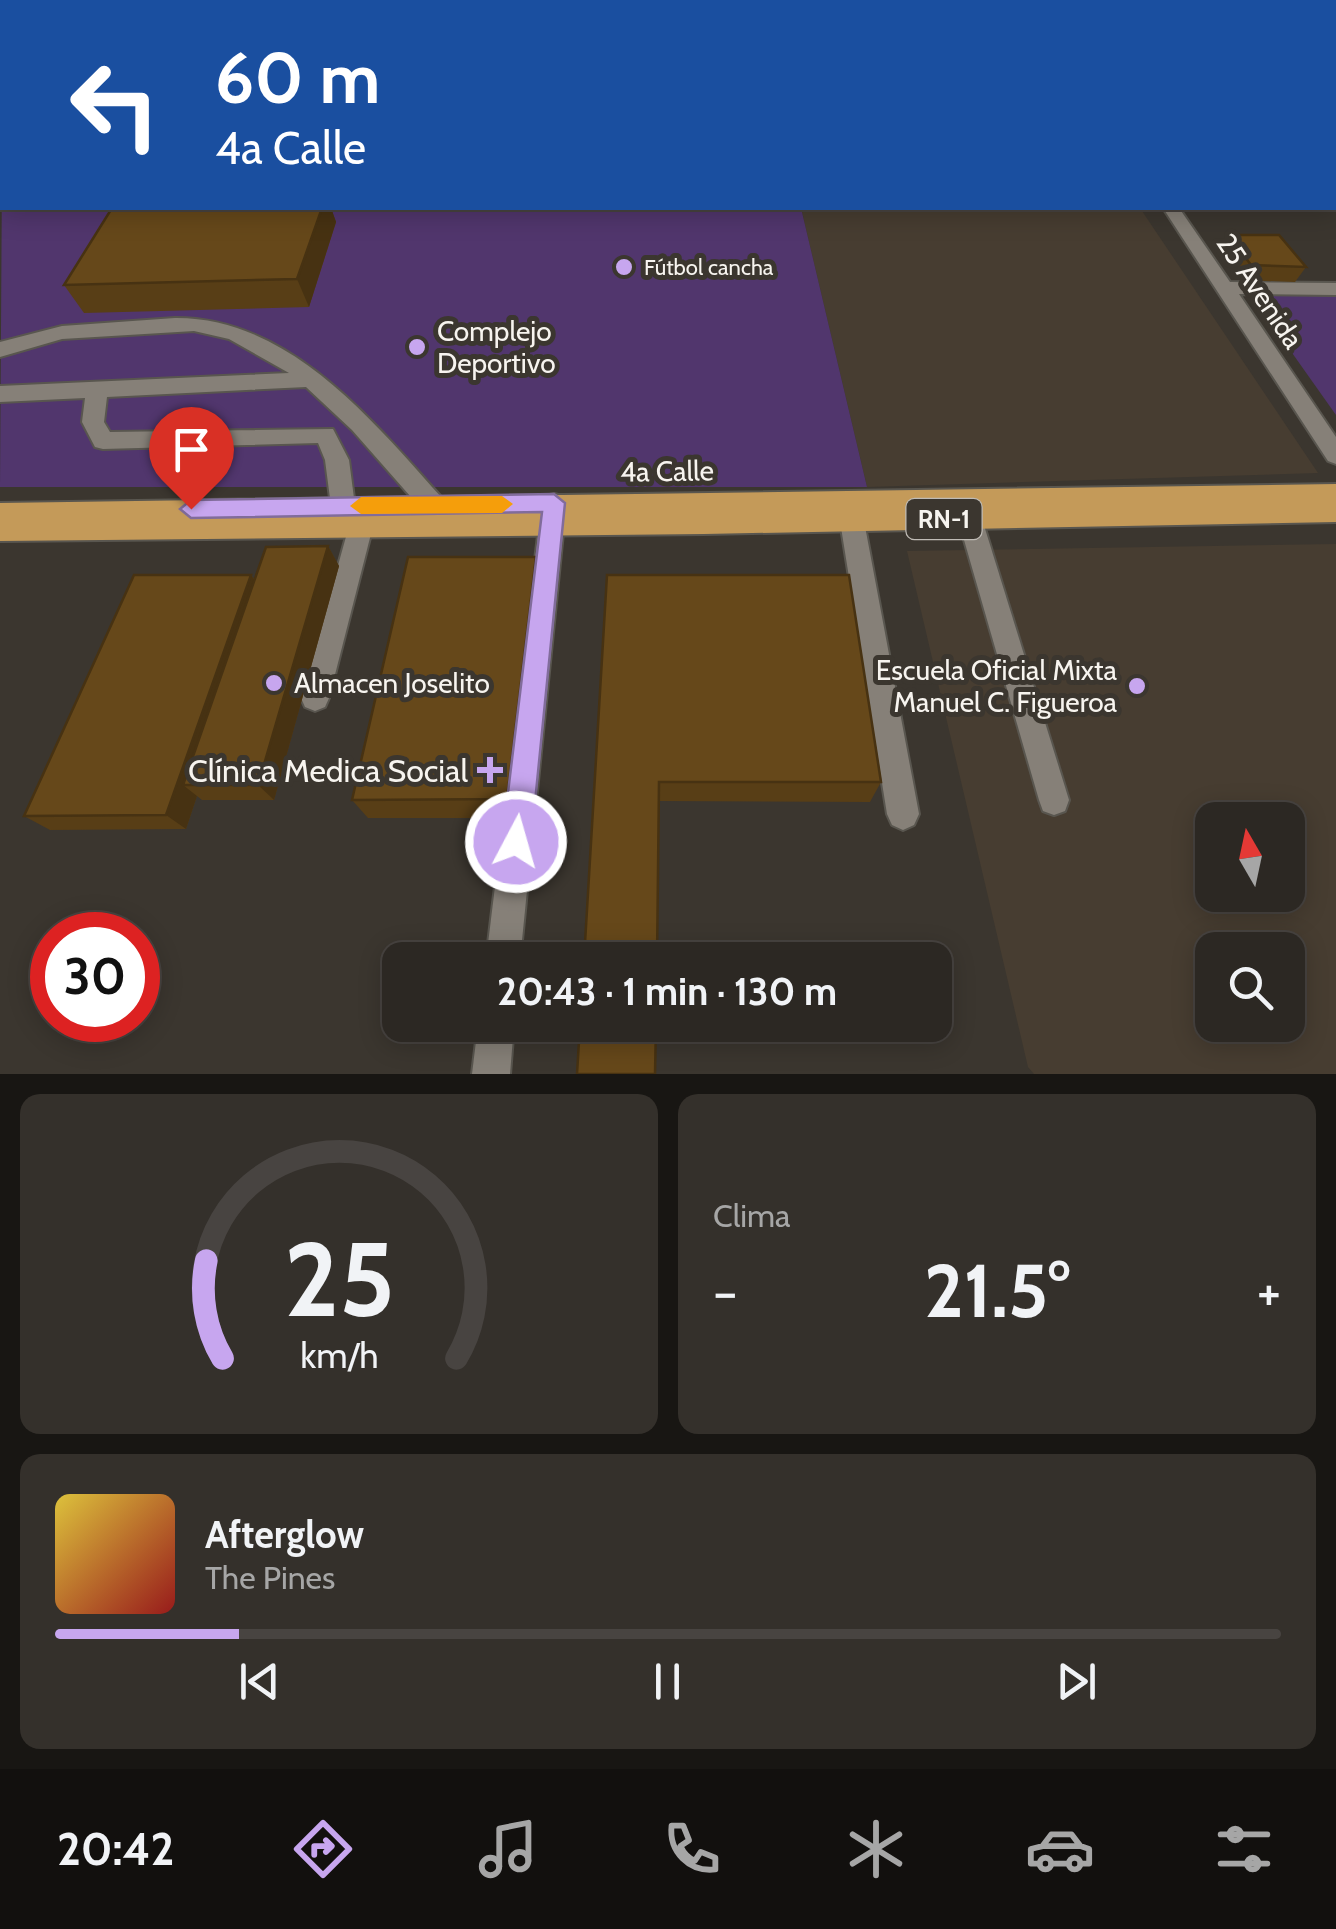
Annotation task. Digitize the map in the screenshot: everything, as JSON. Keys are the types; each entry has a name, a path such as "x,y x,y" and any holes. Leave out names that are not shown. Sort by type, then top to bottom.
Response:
{"main road":[{"name":"4a Calle","path":"0,513 553,514 1336,493"},
{"name":"4a Calle","path":"0,531 352,516 434,506 553,514 852,521 1336,512"}],"street":[{"name":"25 Avenida","path":"1172,210 1336,455"},
{"path":"1225,288 1336,288"},
{"path":"0,350 26,338 72,330 202,326 259,343 358,424 434,506"},
{"path":"0,394 308,380"},
{"path":"97,392 93,422 103,441 324,435 358,424"},
{"path":"315,698 352,516 338,460 324,435"},
{"path":"505,942 553,514"},
{"path":"970,519 1054,800"},
{"path":"852,521 903,814"},
{"path":"490,1074 494,1042"}],"shaded area":[{"name":"Complejo Deportivo","path":"2,210 801,210 867,487 0,487"},
{"path":"801,210 1141,210 1318,473 867,487"},
{"path":"1336,294 1336,415 1251,295"},
{"name":"Escuela Oficial Mixta Manuel C. Figueroa","path":"1336,544 1336,1074 1034,1074 1028,1067 907,551"}],"building":[{"path":"111,210 321,210 297,279 64,285"},
{"path":"1229,235 1279,235 1306,267 1251,265"},
{"name":"Almacen Joselito","path":"328,546 258,785 183,785 266,547"},
{"path":"408,557 536,557 507,799 352,800"},
{"path":"134,575 251,575 166,815 24,816"},
{"path":"607,575 849,575 881,782 659,782 657,942 585,942"},
{"path":"579,1042 656,1042 655,1074 577,1074"}],"slow traffic":[{"path":"361,506 502,504"}],"place":[{"name":"Fútbol cancha","path":"624,267"},
{"name":"Complejo Deportivo","path":"417,347"},
{"name":"Almacen Joselito","path":"274,683"},
{"name":"Escuela Oficial Mixta Manuel C. Figueroa","path":"1137,686"},
{"name":"Clínica Medica Social","path":"490,770"}],"route":[{"path":"191,509 554,503 516,842"}]}
